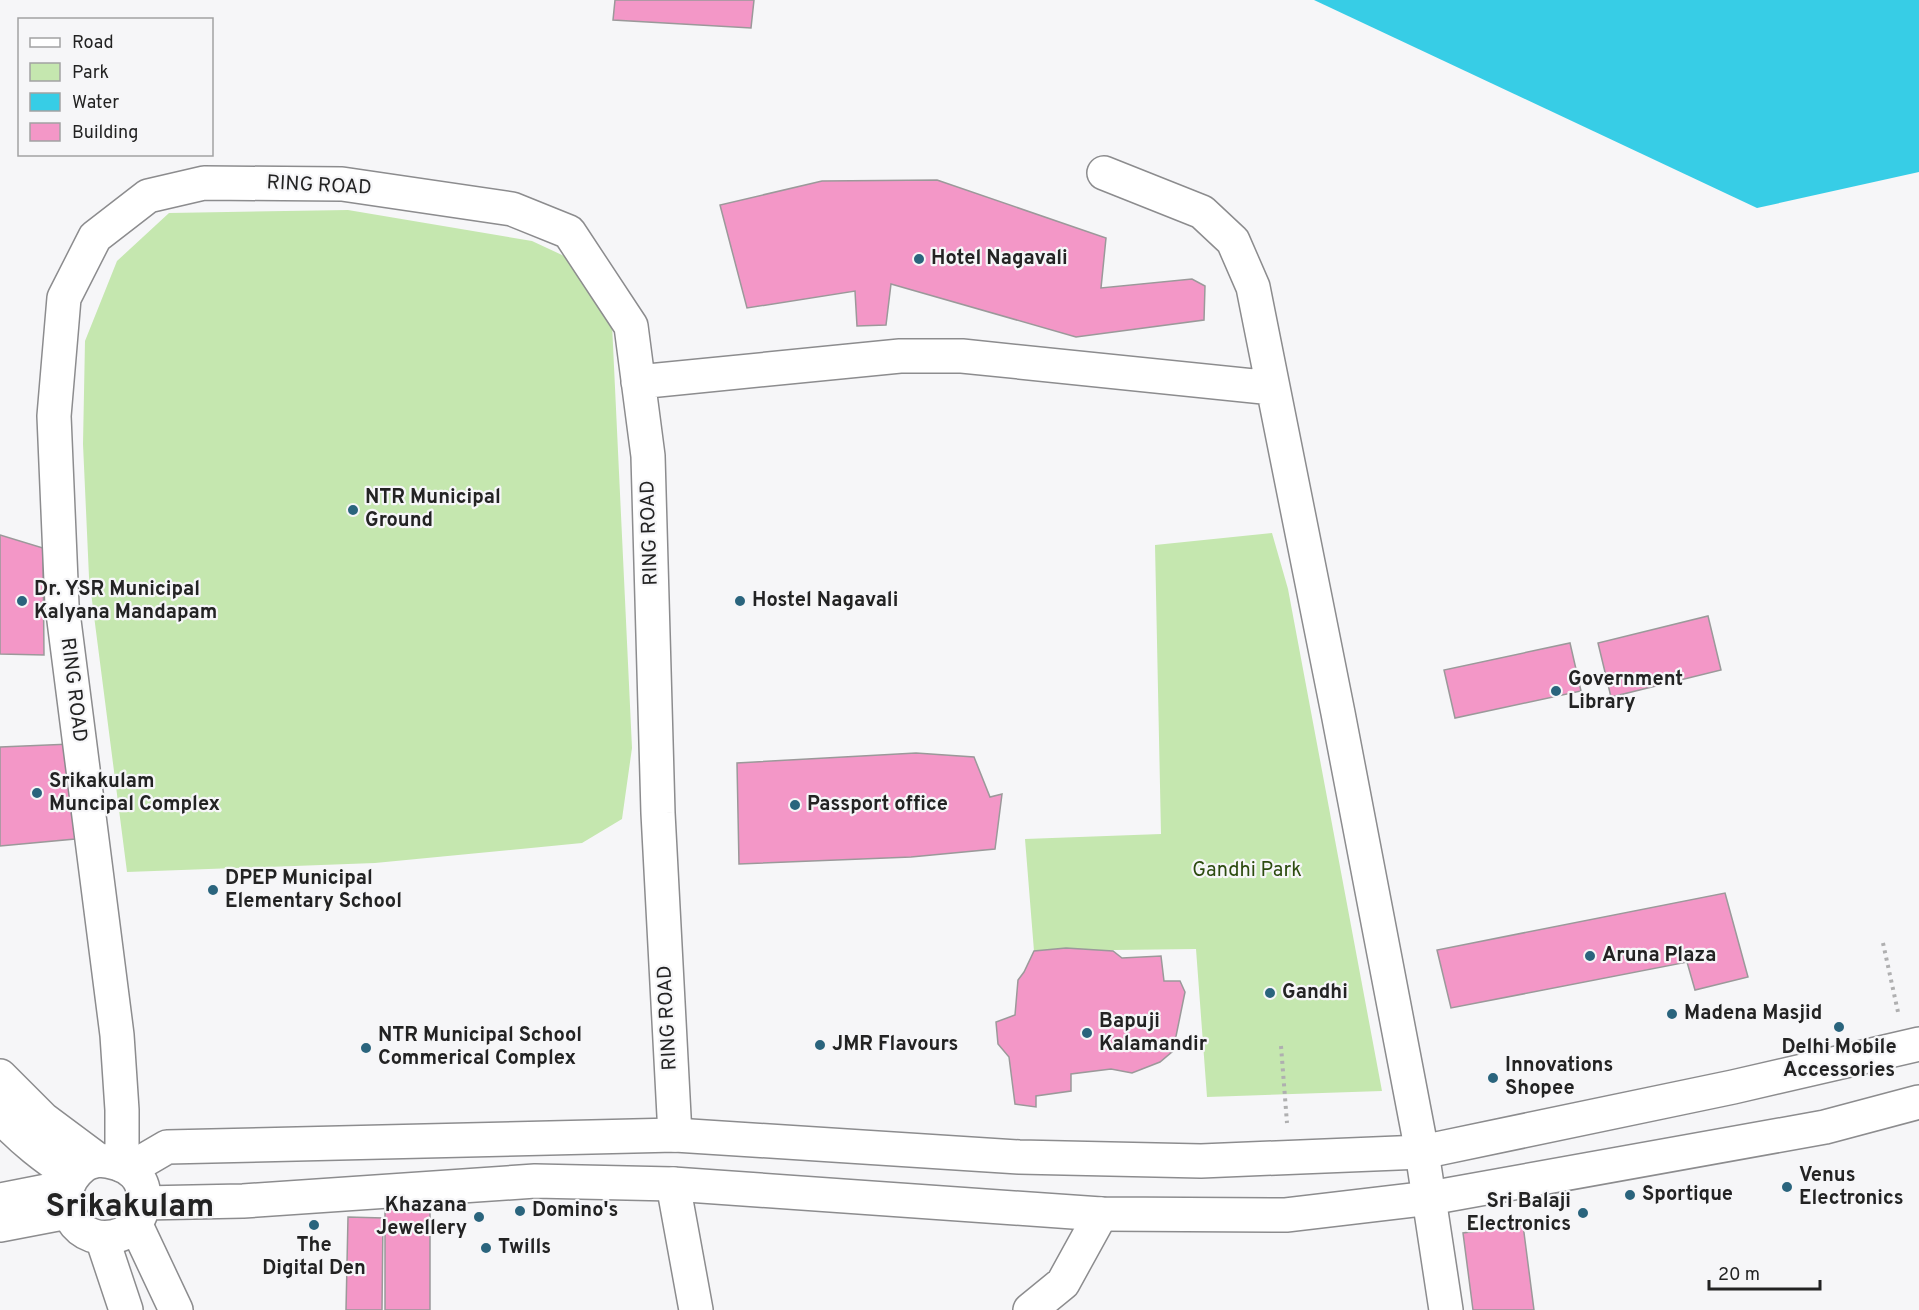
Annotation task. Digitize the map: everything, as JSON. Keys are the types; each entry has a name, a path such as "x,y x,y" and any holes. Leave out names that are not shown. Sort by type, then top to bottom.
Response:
{"street":[{"path":"1104,173 1202,212 1233,241 1253,287 1341,724 1422,1152 1446,1310"},
{"name":"RING ROAD","path":"93,1178 122,1110 117,1035 62,605 54,416 64,298 95,237 148,196 204,183 342,184 512,208 568,232 631,326 648,456 658,813 675,1135"},
{"path":"638,382 900,356 952,356 1274,388"},
{"path":"0,1225 93,1178 167,1147 675,1135 1019,1157 1201,1161 1422,1152 1733,1088 1912,1046"},
{"path":"0,1076 43,1119 93,1178"},
{"path":"139,1213 243,1202 535,1181 673,1184 1101,1214 1286,1215 1430,1198 1825,1127 1919,1102"},
{"path":"0,1116 21,1139 37,1152 93,1178 142,1190 139,1213 126,1232 114,1237 102,1238 88,1234 75,1225 93,1178"},
{"path":"0,1200 93,1178"},
{"path":"673,1184 696,1310"},
{"path":"139,1213 176,1310"},
{"path":"1030,1310 1063,1283 1101,1214"},
{"path":"102,1238 126,1310"}],"path":[{"path":"1883,943 1912,1046"},
{"path":"1281,1046 1289,1157"}],"green space":[{"name":"NTR Municipal Ground","path":"348,210 532,241 577,262 612,324 632,748 622,819 582,843 375,863 127,872 89,577 83,444 85,341 117,261 169,213"},
{"name":"Gandhi Park","path":"1272,533 1288,589 1382,1091 1207,1097 1196,949 1034,951 1025,839 1161,834 1155,545"}],"water":[{"path":"1314,0 1919,0 1919,172 1757,208"}],"building":[{"path":"615,0 754,0 751,28 613,20"},
{"name":"Hotel Nagavali","path":"937,180 1106,238 1101,288 1192,279 1205,286 1204,320 1076,337 891,284 886,325 857,326 855,291 747,308 720,205 822,181"},
{"name":"Dr. YSR Municipal Kalyana Mandapam","path":"0,535 43,548 44,655 0,654"},
{"path":"1708,616 1721,670 1611,697 1598,643"},
{"path":"1570,643 1581,691 1455,718 1444,670"},
{"name":"Srikakulam Muncipal Complex","path":"71,744 75,839 0,846 0,747"},
{"path":"916,753 974,757 990,797 1002,794 995,849 911,857 739,864 737,763"},
{"name":"Aruna Plaza","path":"1725,893 1748,977 1695,990 1687,962 1451,1008 1437,950"},
{"name":"Bapuji Kalamandir","path":"1066,948 1113,951 1122,958 1161,956 1164,981 1180,981 1185,992 1173,1051 1160,1062 1132,1073 1111,1069 1071,1074 1071,1091 1036,1096 1036,1107 1015,1104 1009,1057 998,1044 996,1022 1015,1015 1018,980 1034,951"},
{"path":"385,1209 430,1210 430,1310 385,1310"},
{"path":"348,1217 383,1218 382,1310 346,1310"},
{"path":"1523,1225 1534,1310 1473,1310 1463,1233"}],"place":[{"name":"Hotel Nagavali","path":"919,259"},
{"name":"NTR Municipal Ground","path":"353,510"},
{"name":"Dr. YSR Municipal Kalyana Mandapam","path":"22,601"},
{"name":"Hostel Nagavali","path":"740,601"},
{"name":"Government Library","path":"1556,691"},
{"name":"Srikakulam Muncipal Complex","path":"37,793"},
{"name":"Passport office","path":"795,805"},
{"name":"DPEP Municipal Elementary School","path":"213,890"},
{"name":"Aruna Plaza","path":"1590,956"},
{"name":"Gandhi","path":"1270,993"},
{"name":"Madena Masjid","path":"1672,1014"},
{"name":"Delhi Mobile Accessories","path":"1839,1027"},
{"name":"Bapuji Kalamandir","path":"1087,1033"},
{"name":"JMR Flavours","path":"820,1045"},
{"name":"NTR Municipal School Commerical Complex","path":"366,1048"},
{"name":"Innovations Shopee","path":"1493,1078"},
{"name":"Venus Electronics","path":"1787,1187"},
{"name":"Sportique","path":"1630,1195"},
{"name":"Domino's","path":"520,1211"},
{"name":"Sri Balaji Electronics","path":"1583,1213"},
{"name":"Khazana Jewellery","path":"479,1217"},
{"name":"The Digital Den","path":"314,1225"},
{"name":"Twills","path":"486,1248"}],"district":[{"name":"Srikakulam","path":"130,1208"}]}
